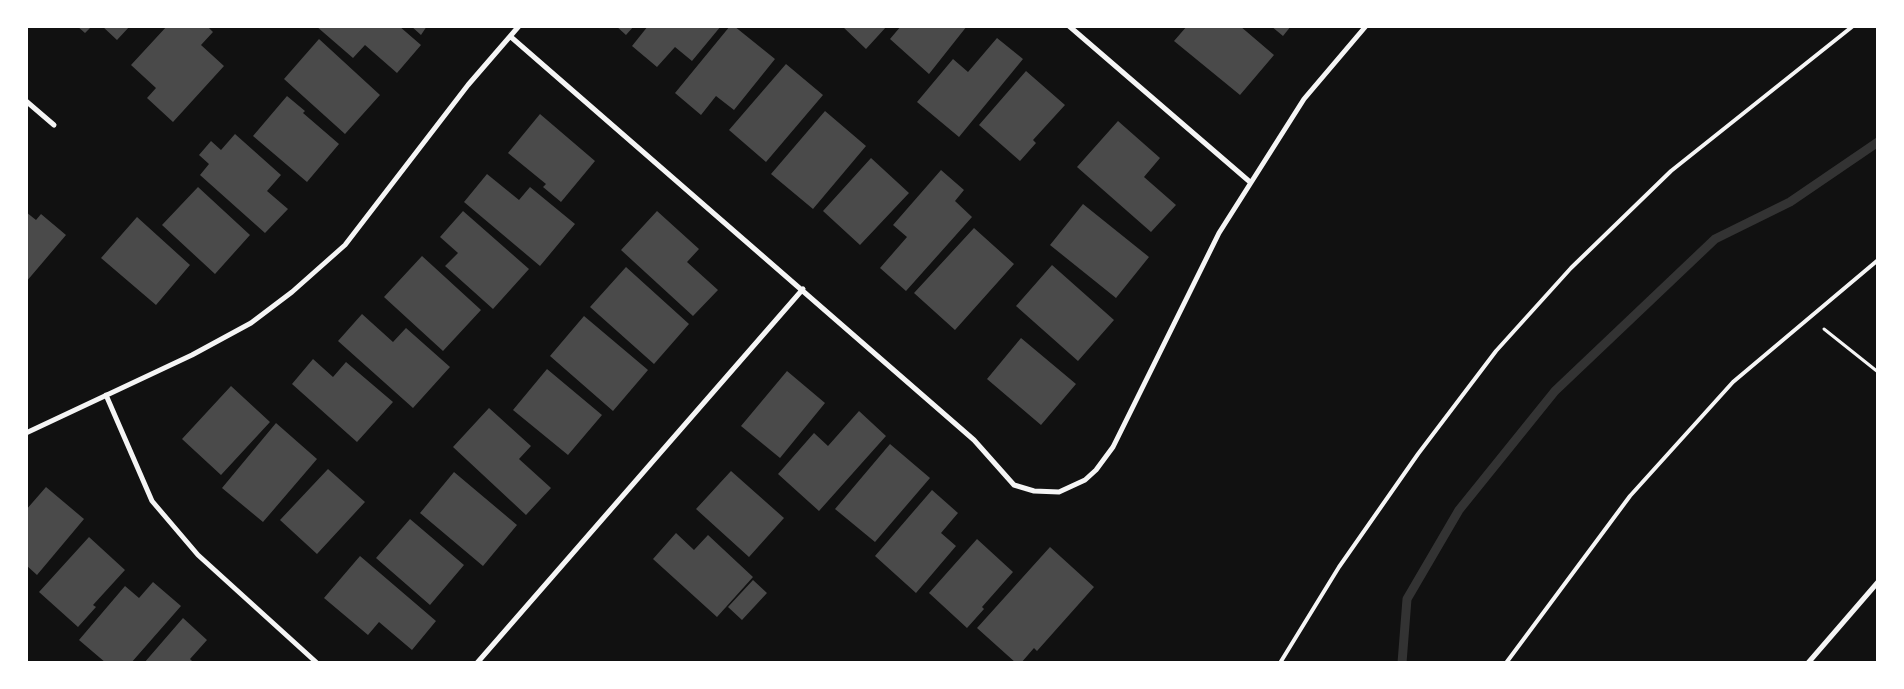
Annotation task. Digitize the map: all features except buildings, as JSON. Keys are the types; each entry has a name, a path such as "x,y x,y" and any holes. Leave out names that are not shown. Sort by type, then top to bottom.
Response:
{"street":[{"path":"26,433 251,323 292,292 345,245 468,85 511,37 518,26"},
{"path":"1069,26 1250,182"},
{"path":"511,37 803,289 974,440 1014,485 1034,491 1059,492 1085,480 1096,470 1113,447 1219,233 1304,98 1366,26"},
{"path":"26,101 54,125"},
{"path":"478,663 803,289"},
{"path":"106,395 152,501 198,555 317,663"},
{"path":"1808,663 1878,582"}],"lane":[{"path":"1280,663 1339,567 1418,454 1496,351 1571,268 1671,171 1853,26"},
{"path":"1506,663 1630,496 1733,382 1878,260"}],"path":[{"path":"1809,318 1878,372"}],"waterway":[{"path":"1402,663 1407,599 1459,510 1555,391 1715,239 1790,202 1878,142"}]}
